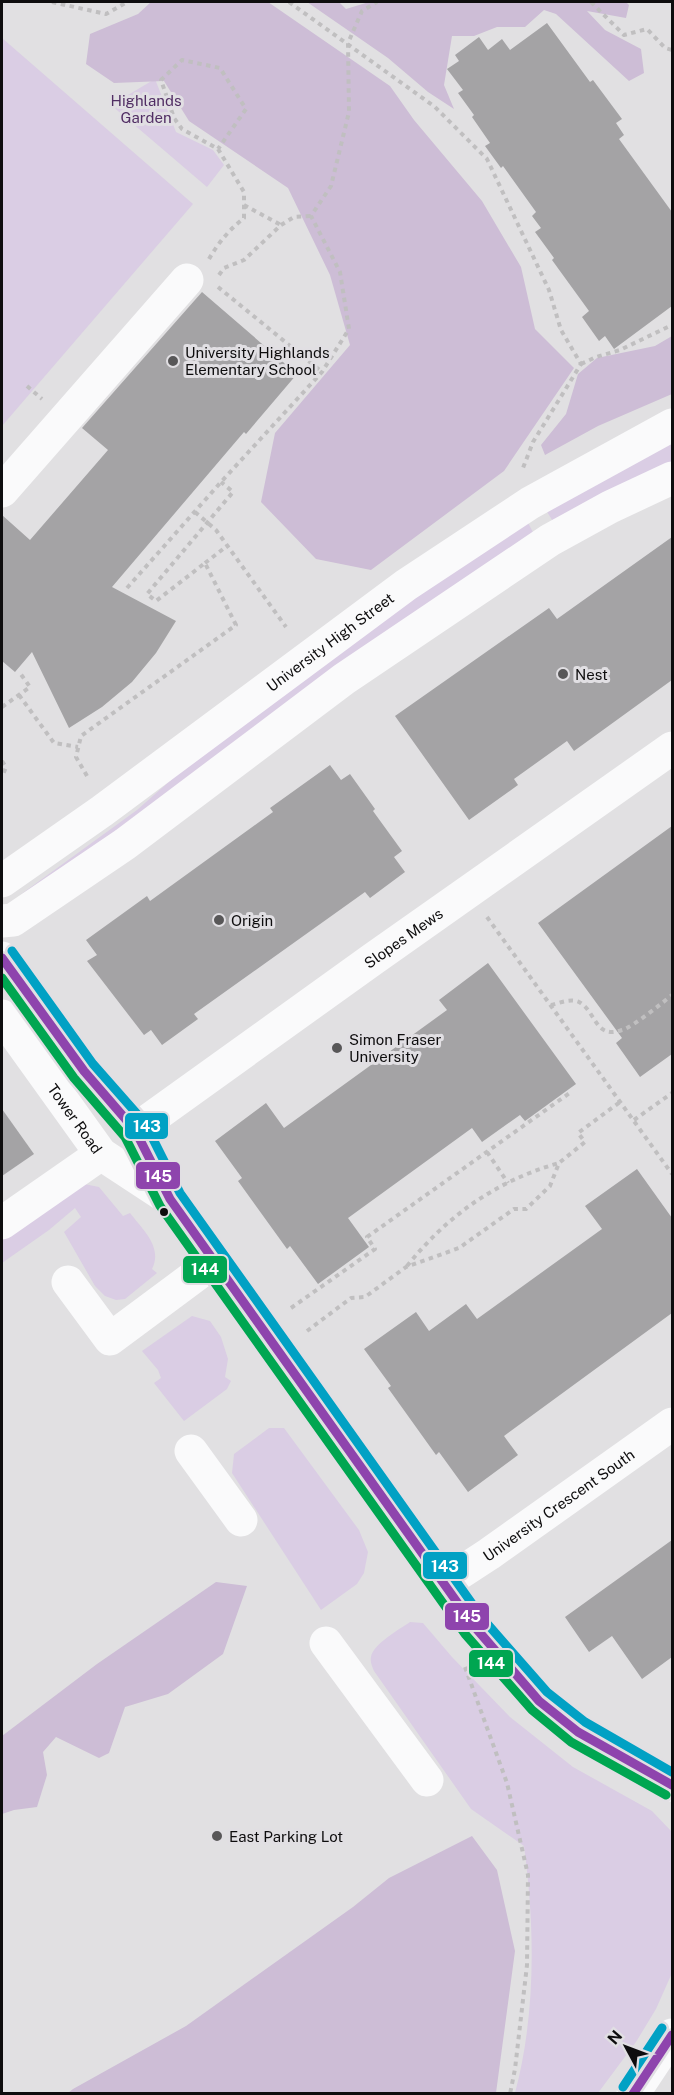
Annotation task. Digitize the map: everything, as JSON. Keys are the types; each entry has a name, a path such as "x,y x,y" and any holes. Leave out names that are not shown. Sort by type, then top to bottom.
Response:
{"street":[{"path":"2,491 187,280"},
{"name":"University High Street","path":"2,881 110,805 406,585 530,503 672,426"},
{"path":"2,921 13,920 125,844 344,679 550,540 610,507 672,478"},
{"name":"Slopes Mews","path":"135,1130 672,748"},
{"name":"Tower Road","path":"2,958 84,1071 135,1130 170,1199 474,1626 539,1701 578,1732 672,1785"},
{"name":"Tower Road","path":"2,1016 101,1154 170,1199"},
{"path":"2,1223 101,1154"},
{"path":"68,1282 110,1339 215,1262"},
{"name":"University Crescent South","path":"443,1584 672,1424"},
{"path":"191,1451 241,1520"},
{"path":"326,1643 427,1780"},
{"path":"633,2094 672,2035"}],"path":[{"path":"52,2 106,14 127,2"},
{"path":"290,2 435,107 487,159 549,290 561,330 581,364"},
{"path":"311,216 331,186 349,112 348,43 362,11 377,2"},
{"path":"591,2 624,35 647,29 665,48 672,50"},
{"path":"187,280 202,272 216,247 244,218 244,192 218,149 182,129 174,118 160,80 182,60 220,68 246,109 218,149"},
{"path":"244,205 281,225"},
{"path":"311,216 294,217 281,225 244,260 224,268 212,282 322,372"},
{"path":"127,588 322,372 349,329 340,272 311,216"},
{"path":"522,472 533,442 581,364 620,350 672,325"},
{"path":"221,482 233,492 147,594 156,601 227,546"},
{"path":"195,512 216,530 286,627"},
{"path":"87,776 76,757 81,736 236,625 205,563"},
{"path":"2,708 30,687 20,673"},
{"path":"19,695 54,743 78,747"},
{"path":"2,760 6,767 2,777"},
{"path":"469,891 672,1174"},
{"path":"551,1005 578,1001 598,1027 609,1032 623,1030 672,995"},
{"path":"291,1308 375,1249 367,1237 571,1092"},
{"path":"634,1120 672,1093"},
{"path":"307,1331 351,1298 365,1297 406,1267 449,1220 480,1198 518,1177 559,1163 585,1142 578,1133 620,1102"},
{"path":"487,1152 508,1183"},
{"path":"406,1267 459,1248 514,1209 526,1209 550,1186 559,1163"},
{"path":"464,1664 507,1783 528,1875 527,1965 516,2069 510,2094"}],"green space":[{"path":"2,38 193,204 2,426"},
{"name":"Highlands Garden","path":"155,79 176,132 213,150 224,165 207,187 111,105"},
{"path":"672,444 672,463 554,523 544,507 650,451"},
{"path":"526,519 534,534 82,857 20,895 137,810 223,734"},
{"path":"84,1184 99,1187 123,1216 130,1213 146,1232 153,1246 155,1261 152,1269 157,1273 125,1299 116,1300 105,1296 95,1286 64,1232 81,1217 75,1208 49,1230 2,1263 2,1234"},
{"path":"192,1316 210,1321 221,1337 228,1359 225,1377 231,1381 227,1389 184,1421 154,1383 161,1378 158,1370 142,1351"},
{"path":"269,1428 284,1428 359,1530 368,1552 364,1573 357,1584 321,1610 232,1473 234,1454"},
{"path":"410,1622 423,1623 452,1657 510,1717 573,1767 652,1811 672,1832 672,1973 656,2009 636,2042 598,2093 515,2093 527,2033 532,1971 532,1939 524,1846 471,1809 374,1671 371,1661 373,1652 388,1637"}],"shaded area":[{"path":"151,2 268,2 390,86 414,120 482,201 521,267 535,329 574,368 504,471 371,570 316,559 261,502 275,433 350,345 330,275 288,188 189,121 164,81 114,83 86,64 90,34 138,14"},
{"path":"307,2 339,2 346,9 369,2 626,2 629,5 626,18 587,11 605,30 641,49 644,73 629,81 556,14 544,10 525,27 497,27 474,36 452,36 444,85 454,109 428,92 388,58"},
{"path":"672,336 672,394 598,426 545,455 541,445 566,414 578,374 597,358 655,346"},
{"path":"216,1582 247,1586 223,1654 168,1694 125,1707 109,1753 99,1758 56,1737 43,1752 47,1775 37,1807 2,1814 2,1736 97,1664"},
{"path":"472,1836 497,1870 515,1951 496,2093 68,2093 186,2026 353,1907 389,1878"}],"building":[{"path":"547,23 590,82 593,80 622,119 616,123 624,135 619,139 672,212 672,306 614,349 605,336 599,341 582,317 589,311 535,232 541,228 532,216 536,212 503,166 501,168 485,146 490,143 458,93 463,90 447,69 459,61 455,55 479,37 488,50 502,39 510,50"},
{"path":"202,292 297,374 246,434 244,432 112,587 176,621 156,653 132,682 102,707 69,728 32,652 15,672 2,661 2,515 30,540 108,450 82,428"},
{"name":"Nest","path":"672,537 672,680 574,751 567,741 514,779 518,785 469,820 395,716 549,608 557,619"},
{"name":"Origin","path":"330,765 341,780 350,774 375,809 373,811 402,851 394,857 405,872 370,898 365,892 194,1014 198,1019 162,1045 151,1030 144,1035 87,961 97,955 86,940 147,896 150,901 273,812 270,808"},
{"path":"672,826 672,1054 640,1077 616,1043 622,1038 538,923"},
{"path":"488,963 576,1084 525,1121 520,1115 482,1142 472,1128 348,1218 369,1247 318,1284 290,1246 287,1249 238,1181 242,1178 215,1141 266,1103 284,1128 447,1010 439,1000"},
{"path":"2,1109 34,1154 2,1176"},
{"path":"637,1169 672,1218 672,1313 504,1436 518,1455 468,1492 439,1452 436,1455 388,1388 391,1386 364,1349 416,1312 429,1331 466,1304 477,1319 602,1229 585,1206"},
{"path":"672,1540 672,1657 642,1679 612,1636 589,1652 565,1617"}],"transit line":[{"name":"143","path":"12,951 93,1064 145,1123 180,1193 483,1619 547,1692 585,1722 672,1772"},
{"name":"145","path":"2,958 84,1071 135,1130 170,1199 474,1626 539,1701 578,1732 672,1785"},
{"name":"144","path":"2,978 74,1078 125,1137 160,1206 465,1634 532,1710 571,1742 666,1795"},
{"name":"143","path":"623,2087 662,2028"},
{"name":"145","path":"633,2094 672,2035"}],"place":[{"name":"University Highlands Elementary School","path":"173,361"},
{"name":"Nest","path":"563,674"},
{"name":"Origin","path":"219,920"},
{"name":"Simon Fraser University","path":"337,1048"},
{"name":"East Parking Lot","path":"217,1836"}]}
